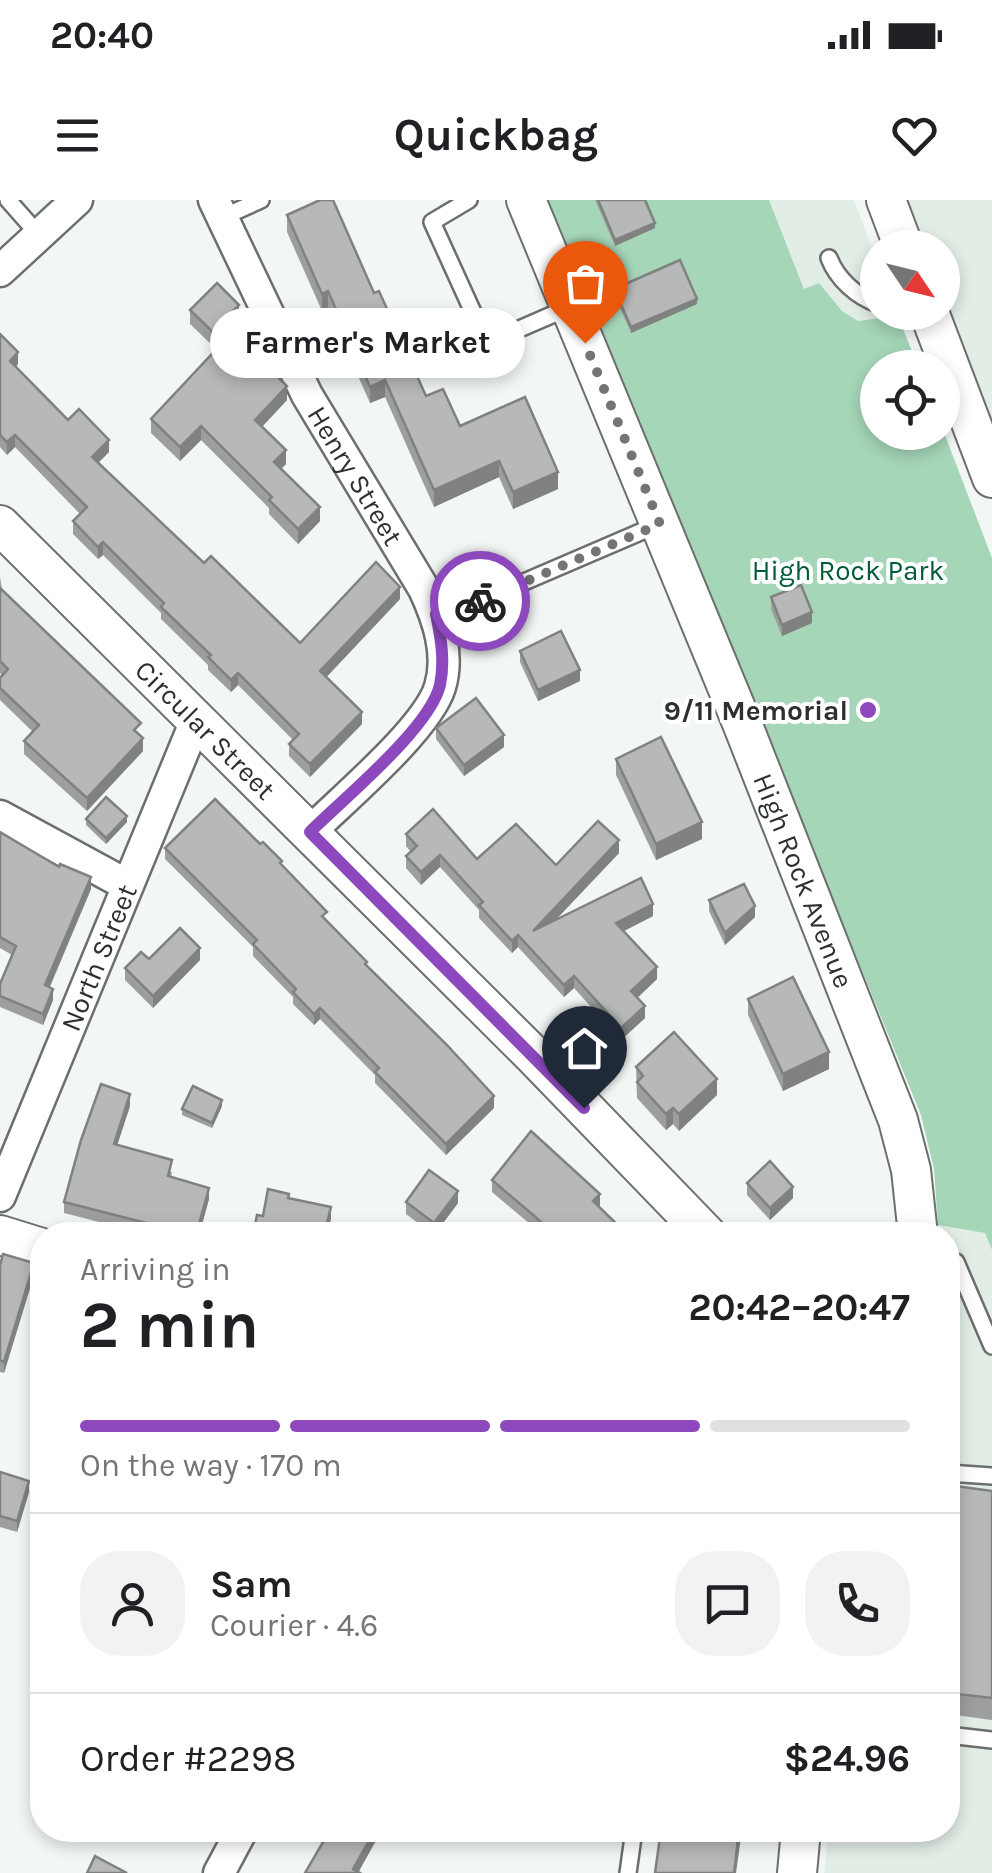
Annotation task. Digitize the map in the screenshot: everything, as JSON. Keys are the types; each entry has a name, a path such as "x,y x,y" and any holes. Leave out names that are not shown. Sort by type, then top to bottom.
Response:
{"street":[{"path":"0,271 77,200"},
{"name":"High Rock Avenue","path":"526,200 742,723 898,1120 911,1170 917,1222"},
{"path":"886,200 897,230"},
{"name":"Henry Street","path":"218,209 308,395 386,522 436,614 443,648 440,688 412,733 310,832"},
{"path":"936,330 992,478"},
{"name":"Circular Street","path":"0,525 534,1056 694,1222"},
{"name":"North Street","path":"0,1196 197,718"},
{"path":"0,816 127,885"},
{"path":"0,1236 30,1245"},
{"path":"219,1873 236,1842"},
{"path":"797,1873 800,1842"}],"lane":[{"path":"8,200 38,234"},
{"path":"218,209 261,200"},
{"path":"469,200 432,222 487,343 570,307"},
{"path":"828,258 860,298"},
{"path":"436,614 468,606 660,524"},
{"path":"960,1271 992,1346"},
{"path":"960,1474 992,1476"},
{"path":"960,1736 992,1740"},
{"path":"628,1873 632,1842"}],"shaded area":[{"path":"769,200 854,200 865,230 860,230 860,321 842,311 819,283 805,290"},
{"path":"901,200 992,200 992,431 953,330 960,330 960,230 913,230"},
{"path":"960,1229 985,1233 992,1250 992,1873 824,1873 828,1842 960,1842"}],"green space":[{"name":"High Rock Park","path":"547,200 769,200 804,289 819,283 842,311 860,321 860,330 904,330 911,350 860,350 860,450 951,450 992,558 992,1250 985,1233 960,1229 960,1222 938,1222 934,1169 921,1115"}],"building":[{"path":"320,200 333,200 426,396 443,389 460,426 525,397 558,472 513,492 499,461 434,490 385,380 370,387 328,291 322,294 287,215"},
{"path":"598,200 645,200 655,223 615,240"},
{"path":"680,260 697,299 631,327 614,289"},
{"path":"217,283 239,305 232,312 266,346 256,356 287,386 255,420 286,450 274,462 320,507 298,529 269,500 272,497 201,426 180,447 151,419 223,342 190,310"},
{"path":"0,334 18,352 10,361 68,420 79,409 109,440 92,457 204,563 211,556 300,643 376,562 400,587 320,671 362,712 310,764 289,744 299,734 238,673 231,680 161,607 164,603 103,542 98,547 73,521 87,507 15,435 7,442 0,435"},
{"path":"801,585 812,612 782,625 771,597"},
{"path":"0,588 141,723 134,730 143,738 87,798 24,741 39,725 0,688 0,678 8,669 0,661"},
{"path":"561,631 580,670 538,690 520,651"},
{"path":"476,698 504,735 464,765 436,728"},
{"path":"661,737 702,822 656,844 616,759"},
{"path":"106,797 127,816 106,838 86,819"},
{"path":"215,799 282,861 327,912 322,916 365,964 494,1096 446,1144 375,1072 379,1068 320,1008 314,1014 293,992 296,989 253,944 257,940 165,848"},
{"path":"433,809 477,859 516,824 556,865 598,821 619,840 533,931 641,878 653,904 616,923 657,967 631,991 645,1006 621,1028 574,976 564,985 518,935 512,941 440,855 421,872 406,856 417,846 406,834"},
{"path":"0,832 59,867 60,864 91,877 45,985 53,989 43,1014 0,996 0,984 16,946 0,937"},
{"path":"744,884 755,906 725,933 709,900"},
{"path":"180,928 200,948 153,996 125,968 141,952 149,959"},
{"path":"793,977 829,1052 783,1074 748,999"},
{"path":"674,1032 717,1079 679,1114 673,1108 666,1114 637,1082 643,1076 636,1067"},
{"path":"101,1084 130,1094 114,1144 172,1160 168,1176 209,1188 200,1222 143,1222 64,1202"},
{"path":"193,1086 222,1100 212,1123 182,1109"},
{"path":"531,1131 600,1194 593,1201 615,1222 540,1222 492,1180"},
{"path":"770,1161 793,1187 770,1208 747,1183"},
{"path":"429,1170 458,1191 435,1222 406,1202"},
{"path":"268,1189 289,1194 288,1198 331,1207 327,1222 256,1222 257,1215 263,1216"},
{"path":"3,1254 30,1262 30,1276 4,1362 0,1360"},
{"path":"0,1472 29,1481 17,1521 0,1516"},
{"path":"960,1487 992,1491 992,1698 960,1694"},
{"path":"323,1842 368,1842 353,1869 360,1873 305,1873"},
{"path":"659,1842 738,1842 734,1873 655,1873"},
{"path":"95,1856 127,1873 87,1873"}],"way so far":[{"path":"480,601 660,524 585,343"}],"place":[{"name":"Farmer's Market","path":"585,343"},
{"name":"9/11 Memorial","path":"868,710"}],"route":[{"path":"480,601 436,614 443,648 440,688 412,733 310,832 584,1108"}]}
